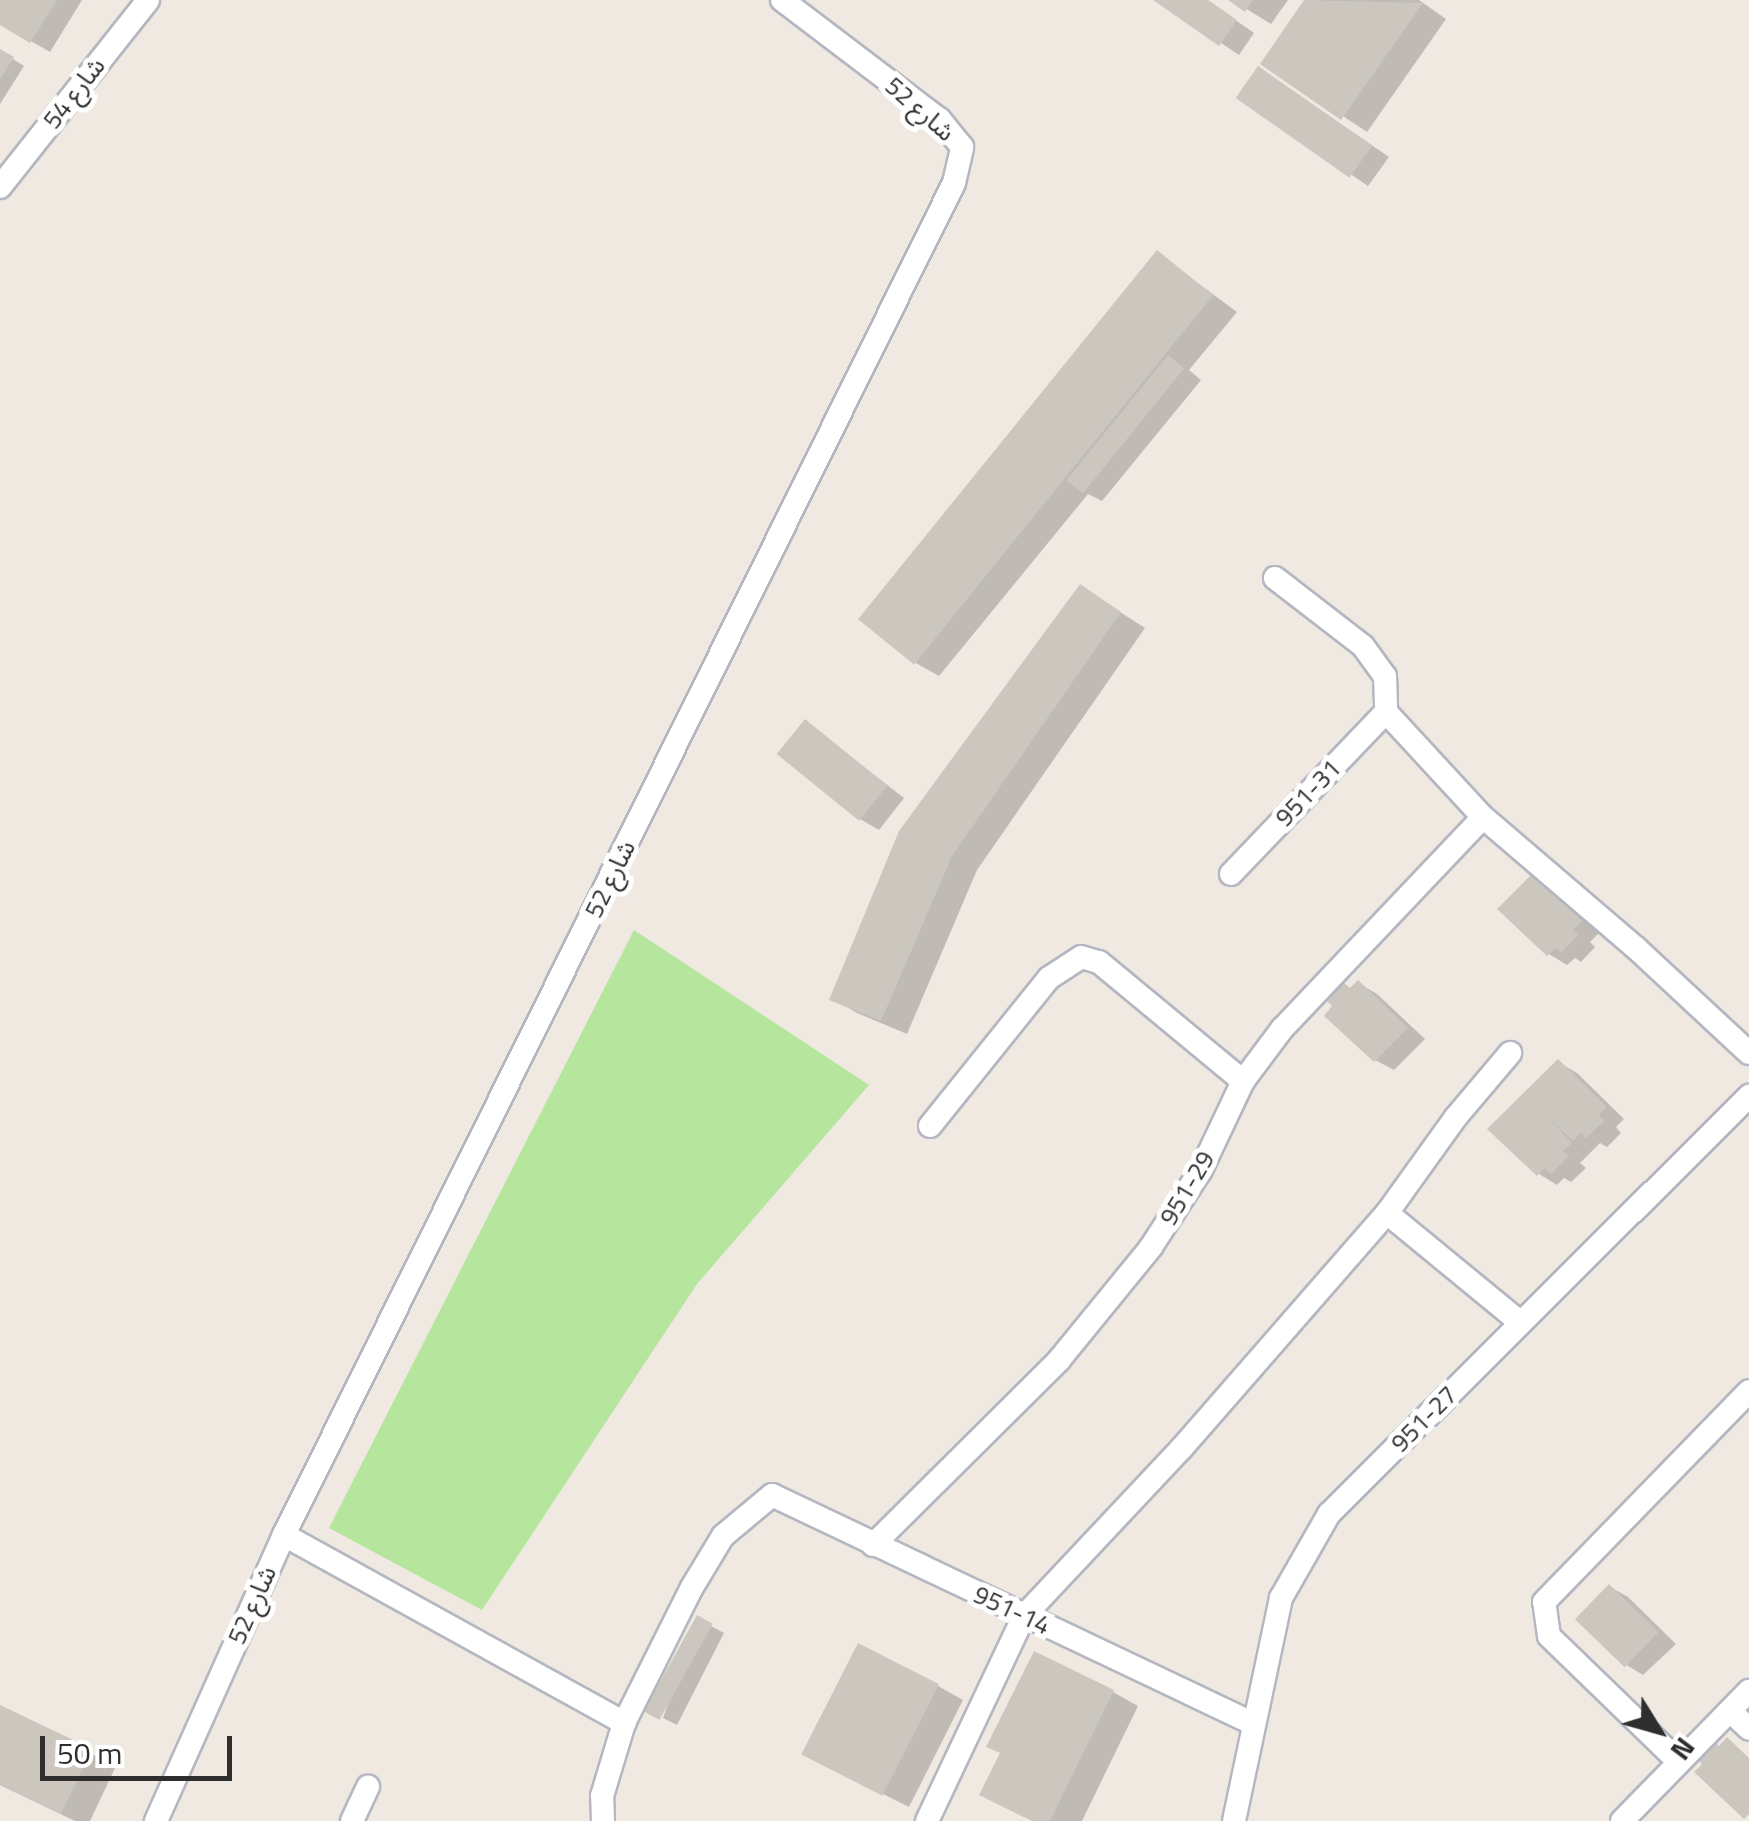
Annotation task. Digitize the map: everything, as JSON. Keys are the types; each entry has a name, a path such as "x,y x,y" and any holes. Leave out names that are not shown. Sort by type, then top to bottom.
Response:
{"street":[{"name":"شارع 54","path":"0,187 148,0"},
{"name":"شارع 52","path":"156,1821 284,1535 954,183 962,147 939,119 782,0"},
{"path":"1275,578 1362,646 1385,676 1386,712 1482,817 1636,948 1749,1053"},
{"name":"951-31","path":"1231,874 1386,712"},
{"name":"951-29","path":"873,1545 1059,1360 1152,1247 1202,1170 1243,1082 1282,1029 1482,817"},
{"path":"930,1126 1049,978 1081,957 1100,962 1243,1082"},
{"path":"927,1821 1024,1616 1181,1449 1388,1212 1456,1117 1510,1053"},
{"name":"951-27","path":"1234,1821 1246,1782 1252,1722 1281,1598 1328,1514 1749,1096"},
{"path":"1388,1212 1521,1323"},
{"path":"1679,1762 1548,1636 1544,1602 1749,1391"},
{"name":"951-14","path":"624,1723 691,1590 724,1536 772,1495 1252,1722"},
{"path":"284,1535 624,1723 602,1796 604,1821"},
{"path":"1622,1821 1749,1691"},
{"path":"1730,1711 1749,1728"},
{"path":"352,1821 368,1787"}],"green space":[{"path":"634,930 869,1085 697,1284 482,1610 329,1528"}],"building":[{"path":"0,0 57,0 30,43 0,25"},
{"path":"1153,0 1208,0 1237,20 1219,46"},
{"path":"1228,0 1253,0 1245,12"},
{"path":"1304,0 1423,3 1341,120 1260,64"},
{"path":"0,49 14,57 0,79"},
{"path":"1258,66 1372,146 1349,178 1236,98"},
{"path":"1157,250 1213,295 914,664 858,619"},
{"path":"1168,355 1184,368 1083,493 1067,480"},
{"path":"1080,584 1121,612 952,856 881,1021 829,1000 899,831"},
{"path":"805,719 887,786 859,821 777,754"},
{"path":"1532,874 1582,921 1573,930 1578,935 1561,953 1556,948 1547,956 1497,909"},
{"path":"1358,980 1408,1028 1374,1062 1324,1016 1332,1006 1327,1001 1344,983 1350,988"},
{"path":"1558,1059 1607,1107 1599,1115 1604,1121 1586,1138 1581,1133 1573,1141 1546,1115 1572,1143 1563,1151 1569,1156 1551,1174 1545,1168 1537,1176 1487,1129"},
{"path":"1609,1584 1659,1632 1625,1667 1575,1619"},
{"path":"697,1615 713,1624 659,1720 644,1711"},
{"path":"858,1643 939,1684 882,1796 801,1754"},
{"path":"1034,1651 1114,1690 1050,1821 1032,1821 979,1795 1000,1753 986,1747"},
{"path":"0,1705 92,1749 61,1814 0,1785"},
{"path":"1727,1737 1749,1758 1749,1814 1744,1819 1694,1772 1702,1764 1697,1759 1713,1740 1719,1746"}]}
